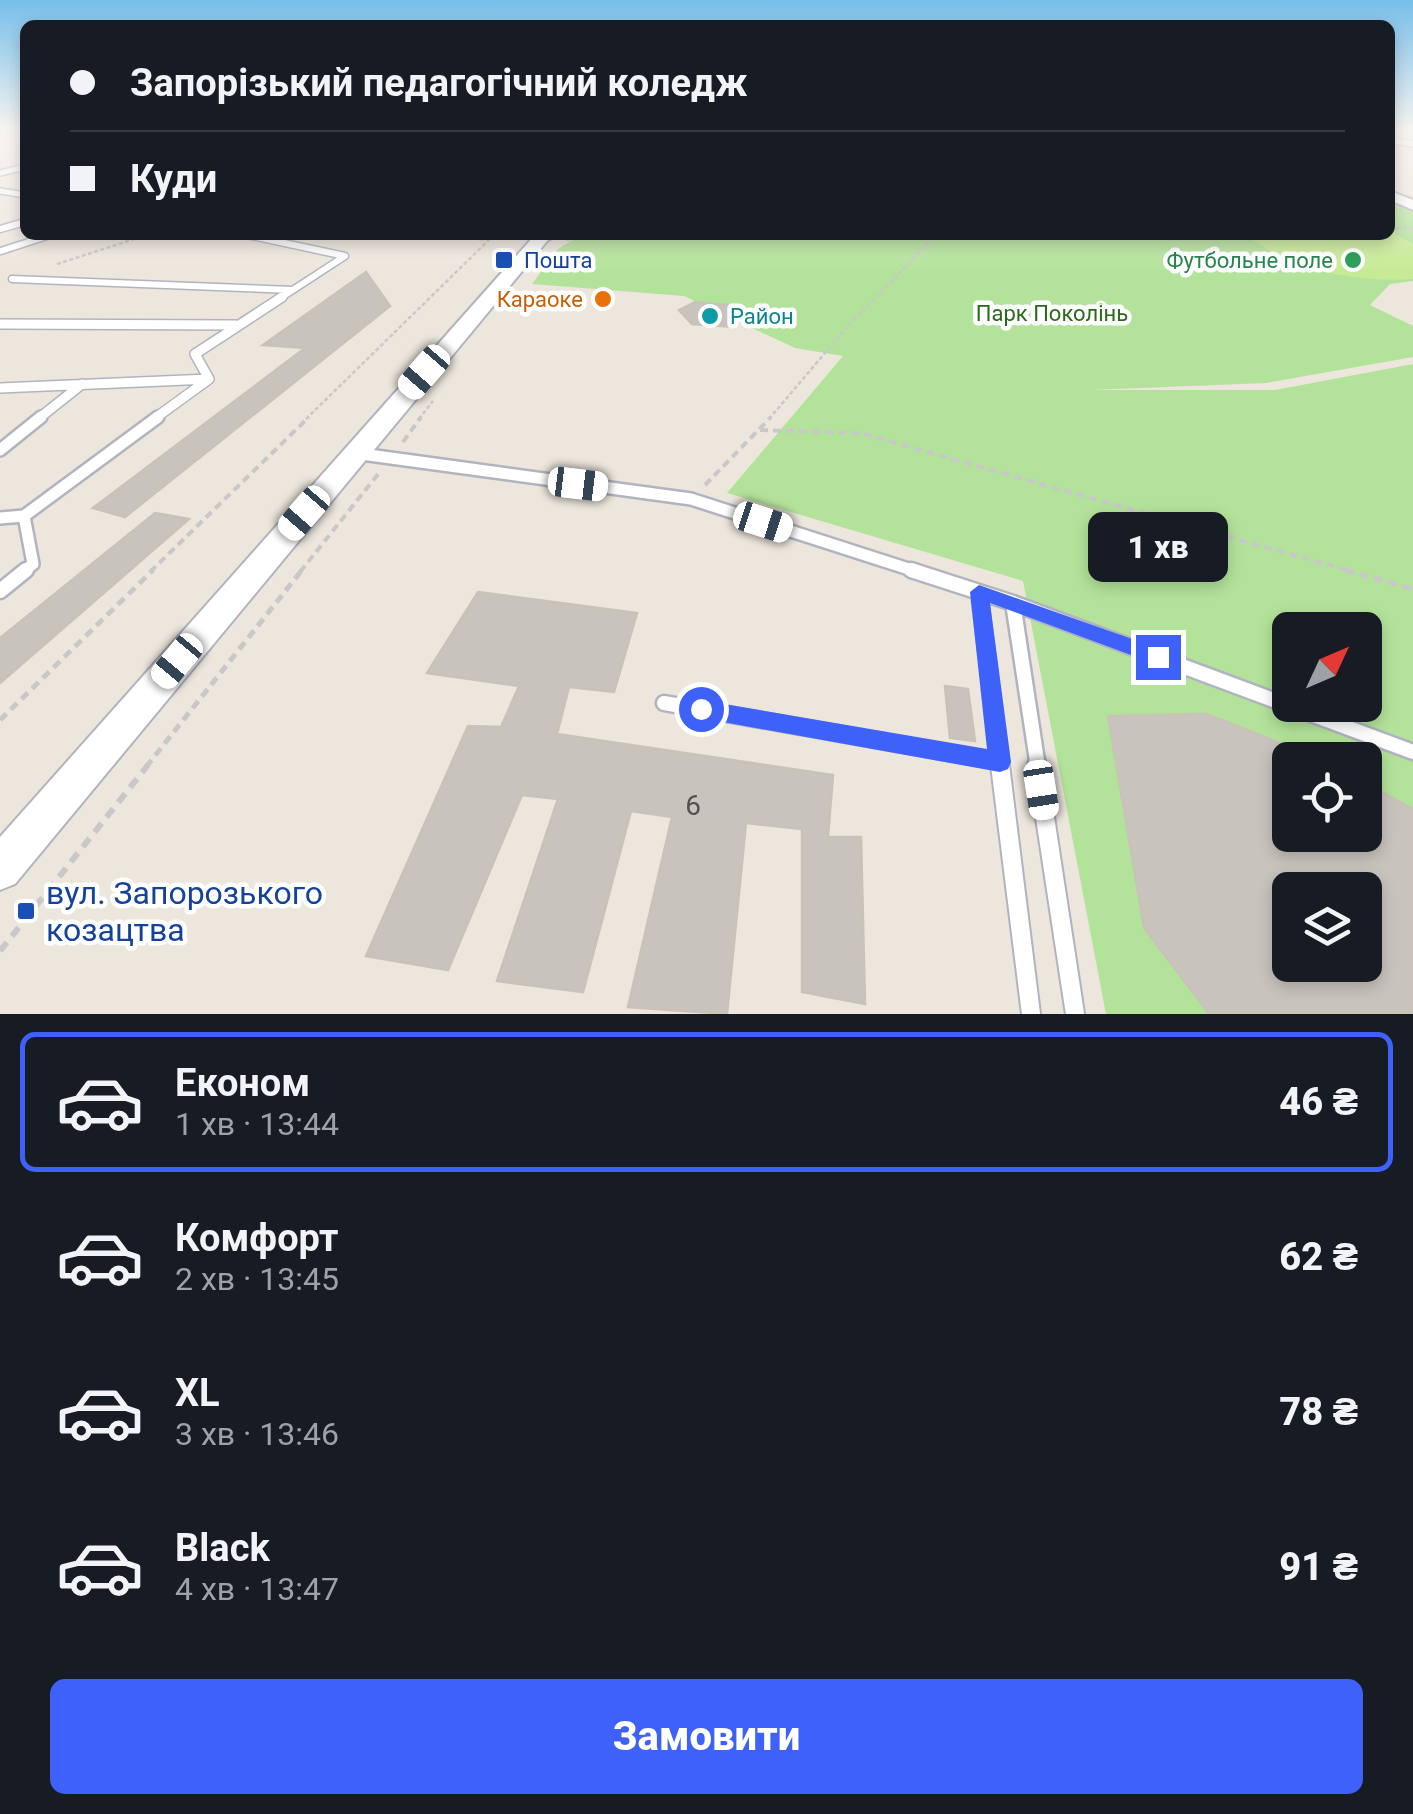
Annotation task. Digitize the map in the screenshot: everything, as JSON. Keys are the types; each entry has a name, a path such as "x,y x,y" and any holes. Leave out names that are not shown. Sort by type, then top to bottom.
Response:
{"street":[{"path":"0,869 354,453 544,240"}],"lane":[{"path":"0,251 34,240"},
{"path":"209,379 195,354 344,256 271,240"},
{"path":"12,279 292,290"},
{"path":"0,324 239,325"},
{"path":"0,388 209,379"},
{"path":"0,518 24,516 209,379"},
{"path":"0,450 82,384"},
{"path":"354,453 690,498 1013,602 1413,752"},
{"path":"0,591 33,564 24,516"},
{"path":"979,592 1031,1014"},
{"path":"1013,602 1075,1014"},
{"path":"664,703 1000,762"}],"path":[{"path":"12,279 132,240"},
{"path":"0,720 485,240"},
{"path":"690,498 760,430 847,327 931,240"},
{"path":"0,951 437,396"},
{"path":"760,430 860,433 1413,589"}],"green space":[{"name":"Парк Поколінь","path":"1395,202 1413,211 1413,281 1390,284 1370,305 1413,326 1413,357 1266,383 1091,390 1275,390 1413,364 1413,1014 1106,1014 1023,581 727,493 843,356 795,348 684,296 532,284 558,249 573,240 1395,240"},
{"name":"Футбольне поле","path":"1395,234 1413,244 1413,279 1369,279 1325,272 1254,240 1395,240"}],"building":[{"path":"366,272 390,306 125,517 93,508 305,348 263,345"},
{"name":"Район","path":"695,302 740,306 735,327 692,324 679,310"},
{"path":"155,513 189,519 0,683 0,638"},
{"path":"478,592 637,613 614,692 569,687 557,734 833,775 828,837 861,837 865,1004 802,992 802,829 746,823 727,1014 628,1007 672,817 631,811 583,992 497,981 558,799 522,795 448,970 366,956 468,726 501,727 519,686 427,673"},
{"path":"945,686 968,689 975,741 950,738"},
{"path":"1206,714 1277,742 1272,742 1272,852 1382,852 1382,792 1413,809 1413,1014 1209,1014 1144,928 1108,716"}],"place":[{"name":"Пошта","path":"504,260"},
{"name":"Футбольне поле","path":"1353,260"},
{"name":"Караоке","path":"603,299"},
{"name":"Район","path":"710,316"},
{"name":"вул. Запорозького козацтва","path":"26,911"}],"route":[{"path":"701,709 1000,762 979,592 1158,657"}]}
